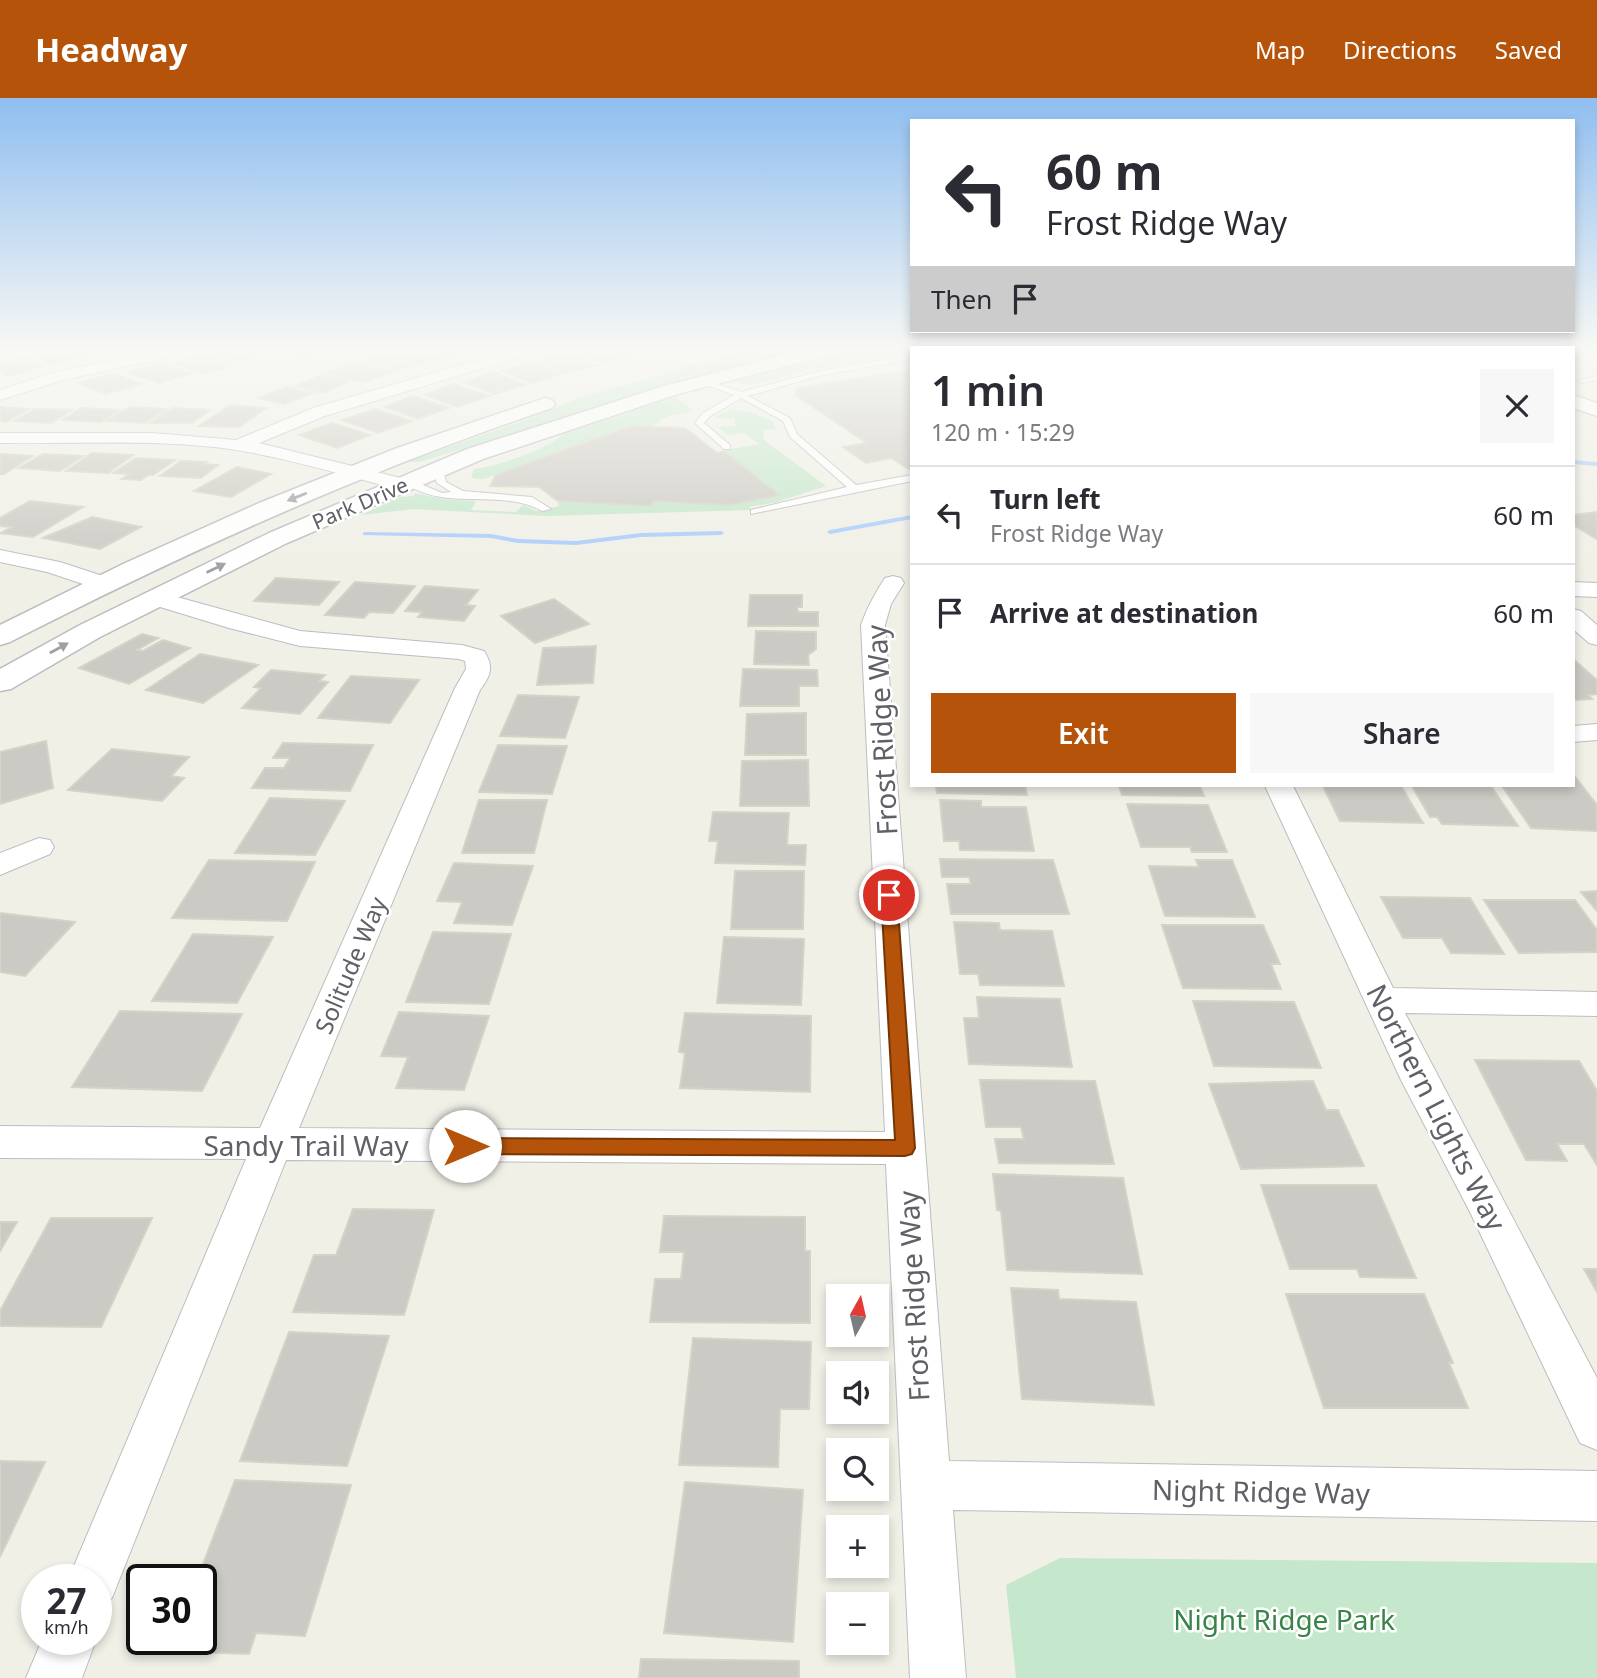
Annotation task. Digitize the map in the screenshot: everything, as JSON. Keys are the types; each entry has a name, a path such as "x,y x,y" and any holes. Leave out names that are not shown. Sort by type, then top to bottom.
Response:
{"main road":[{"name":"Park Drive","path":"0,636 232,525 360,472 485,425"},
{"name":"Park Drive","path":"0,682 155,598 278,538 475,454 567,425"}],"street":[{"path":"239,445 288,425"},
{"path":"0,438 151,438 239,445 405,483"},
{"path":"0,556 52,567 104,584"},
{"name":"Frost Ridge Way","path":"893,583 880,604 873,625 938,1678"},
{"path":"1575,589 1597,590"},
{"name":"Solitude Way","path":"101,1564 273,1145 468,688 480,674 480,664 475,656 444,649 365,646 280,635 155,598"},
{"path":"1575,618 1597,638"},
{"path":"1575,734 1597,732"},
{"name":"Northern Lights Way","path":"1279,787 1382,1000 1597,1427"},
{"path":"0,865 39,847"},
{"path":"1382,1000 1597,1004"},
{"name":"Sandy Trail Way","path":"0,1142 905,1148"},
{"name":"Night Ridge Way","path":"924,1485 1597,1496"},
{"path":"54,1678 63,1655"}],"lane":[{"path":"701,425 727,447"},
{"path":"789,425 793,435 854,488"},
{"path":"438,469 442,483 461,495"},
{"path":"755,512 854,488 910,478"},
{"path":"405,483 441,496 528,499 546,509"}],"green space":[{"path":"511,425 539,425 420,462 407,462"},
{"path":"591,425 654,425 632,426 496,475 483,479 471,478 474,469 521,456 546,446 563,434"},
{"path":"774,425 776,429 763,430 764,440 826,486 777,502 749,507 752,510 546,516 413,509 361,515 400,497 414,496 415,493 476,502 471,510 516,512 523,505 536,511 560,506 557,503 564,501 654,501 778,495 725,452 715,452 759,444 745,433 728,435 717,427"},
{"name":"Night Ridge Park","path":"1060,1558 1597,1563 1597,1678 1016,1678 1006,1585"}],"building":[{"path":"201,425 242,425 239,427 199,426"},
{"path":"327,425 337,425 370,435 337,448 299,435"},
{"path":"355,425 401,425 378,433"},
{"path":"840,425 910,425 910,470 891,458 866,463 843,447 867,443"},
{"path":"632,426 685,428 717,453 725,452 779,495 729,505 654,501 651,506 558,501 539,487 490,486 496,475"},
{"path":"92,453 133,455 108,473 66,471"},
{"path":"0,454 33,456 0,474"},
{"path":"43,454 83,456 60,471 19,468"},
{"path":"136,458 175,460 141,480 122,479 129,474 113,473"},
{"path":"181,461 218,465 201,478 160,476"},
{"path":"237,467 271,474 231,497 194,491"},
{"path":"30,501 83,507 33,537 1,533 12,527 0,526 0,518"},
{"path":"1597,512 1597,539 1575,526 1575,515"},
{"path":"92,517 141,527 100,549 43,538"},
{"path":"276,578 339,582 319,605 254,601"},
{"path":"355,582 415,586 393,613 369,612 364,618 325,615"},
{"path":"425,586 478,590 466,605 475,606 464,621 418,617 422,612 405,611"},
{"path":"750,595 802,595 802,607 797,607 798,612 818,612 818,626 748,626"},
{"path":"554,599 589,624 535,643 501,616"},
{"path":"756,631 816,632 816,649 808,655 809,665 754,664"},
{"path":"142,634 158,638 137,650 143,651 163,640 190,648 129,684 79,668"},
{"path":"596,646 593,683 537,685 543,648"},
{"path":"200,654 258,665 203,703 146,690"},
{"path":"1575,661 1597,680 1597,694 1588,695 1592,699 1575,700"},
{"path":"743,669 817,670 818,686 799,686 799,706 740,706"},
{"path":"271,670 325,675 319,681 328,682 300,714 242,708 261,688 254,687"},
{"path":"351,676 419,680 390,723 318,718"},
{"path":"518,695 579,697 565,738 500,736"},
{"path":"806,713 806,755 745,755 747,714"},
{"path":"46,741 53,788 0,804 0,752"},
{"path":"283,743 373,745 350,791 252,788 265,768 284,768 290,758 273,758"},
{"path":"498,745 567,746 552,794 479,792"},
{"path":"112,749 189,757 171,776 184,778 162,801 68,790"},
{"path":"808,760 809,806 740,806 742,761"},
{"path":"1575,777 1597,805 1597,831 1531,828 1503,787 1575,787"},
{"path":"936,787 1025,787 1027,795 937,793"},
{"path":"1119,787 1200,787 1204,796 1122,795"},
{"path":"1323,787 1402,787 1423,823 1340,821"},
{"path":"1413,787 1492,787 1518,826 1442,824 1437,817 1430,817"},
{"path":"270,798 345,801 315,855 235,853"},
{"path":"479,800 547,800 534,853 462,853"},
{"path":"940,800 981,801 981,807 1026,807 1034,851 960,850 959,841 944,841"},
{"path":"1127,804 1208,805 1227,852 1192,852 1190,847 1141,847"},
{"path":"713,812 789,813 787,845 806,845 805,865 715,863 718,841 709,841"},
{"path":"940,859 1053,860 1069,914 951,914 947,884 971,884 969,877 942,877"},
{"path":"209,860 315,862 287,921 172,918"},
{"path":"1196,860 1232,860 1255,917 1165,916 1149,866 1199,867"},
{"path":"454,863 533,866 512,925 454,923 462,902 437,901"},
{"path":"735,871 804,871 803,929 731,929"},
{"path":"1597,891 1597,911 1581,892"},
{"path":"1381,897 1470,898 1504,954 1451,953 1442,938 1403,938"},
{"path":"1484,900 1575,900 1597,930 1597,952 1519,953"},
{"path":"0,913 75,922 25,976 0,972"},
{"path":"954,922 999,923 1000,930 1052,931 1064,986 980,985 978,974 960,974"},
{"path":"1162,925 1263,925 1280,964 1271,964 1281,989 1183,988"},
{"path":"433,932 511,934 489,1004 406,1002"},
{"path":"193,934 273,937 237,1003 152,1001"},
{"path":"724,937 804,939 801,1005 717,1003"},
{"path":"977,997 1060,999 1072,1067 969,1064 964,1018 979,1018"},
{"path":"1193,1001 1294,1002 1321,1068 1214,1066"},
{"path":"120,1011 242,1014 202,1091 72,1087"},
{"path":"399,1012 489,1016 464,1090 396,1088 408,1057 381,1056"},
{"path":"685,1013 811,1016 810,1092 680,1088 685,1053 679,1052"},
{"path":"1475,1060 1579,1061 1597,1091 1597,1165 1584,1144 1557,1144 1567,1161 1526,1160"},
{"path":"980,1080 1095,1081 1114,1164 999,1163 995,1139 1024,1139 1021,1127 986,1127"},
{"path":"1313,1081 1326,1110 1338,1110 1364,1166 1241,1169 1209,1084"},
{"path":"993,1174 1123,1178 1142,1274 1007,1270 1001,1211 997,1210"},
{"path":"1261,1185 1376,1185 1416,1278 1360,1277 1357,1269 1290,1269"},
{"path":"353,1209 434,1210 404,1315 293,1312 314,1255 336,1255"},
{"path":"664,1216 805,1217 805,1251 810,1251 810,1323 650,1322 655,1279 681,1279 684,1252 660,1252"},
{"path":"51,1218 152,1218 101,1327 0,1326 0,1311"},
{"path":"0,1222 17,1222 0,1251"},
{"path":"1584,1269 1597,1269 1597,1292"},
{"path":"1011,1288 1058,1290 1059,1299 1136,1302 1154,1405 1022,1399"},
{"path":"1286,1294 1424,1294 1453,1363 1449,1363 1468,1408 1324,1408"},
{"path":"289,1332 389,1336 347,1466 240,1461"},
{"path":"693,1338 811,1342 809,1409 780,1409 778,1467 679,1465"},
{"path":"0,1461 45,1462 0,1557"},
{"path":"235,1480 351,1485 305,1636 256,1633 249,1654 217,1653 217,1564 203,1564"},
{"path":"685,1482 803,1490 793,1642 664,1633"},
{"path":"641,1659 799,1661 799,1678 639,1678"}],"waterway":[{"path":"1575,462 1597,464"},
{"path":"830,532 910,517"},
{"path":"365,534 491,536 518,541 576,543 641,535 721,533"}],"route":[{"path":"465,1146 905,1148 889,895"}]}
